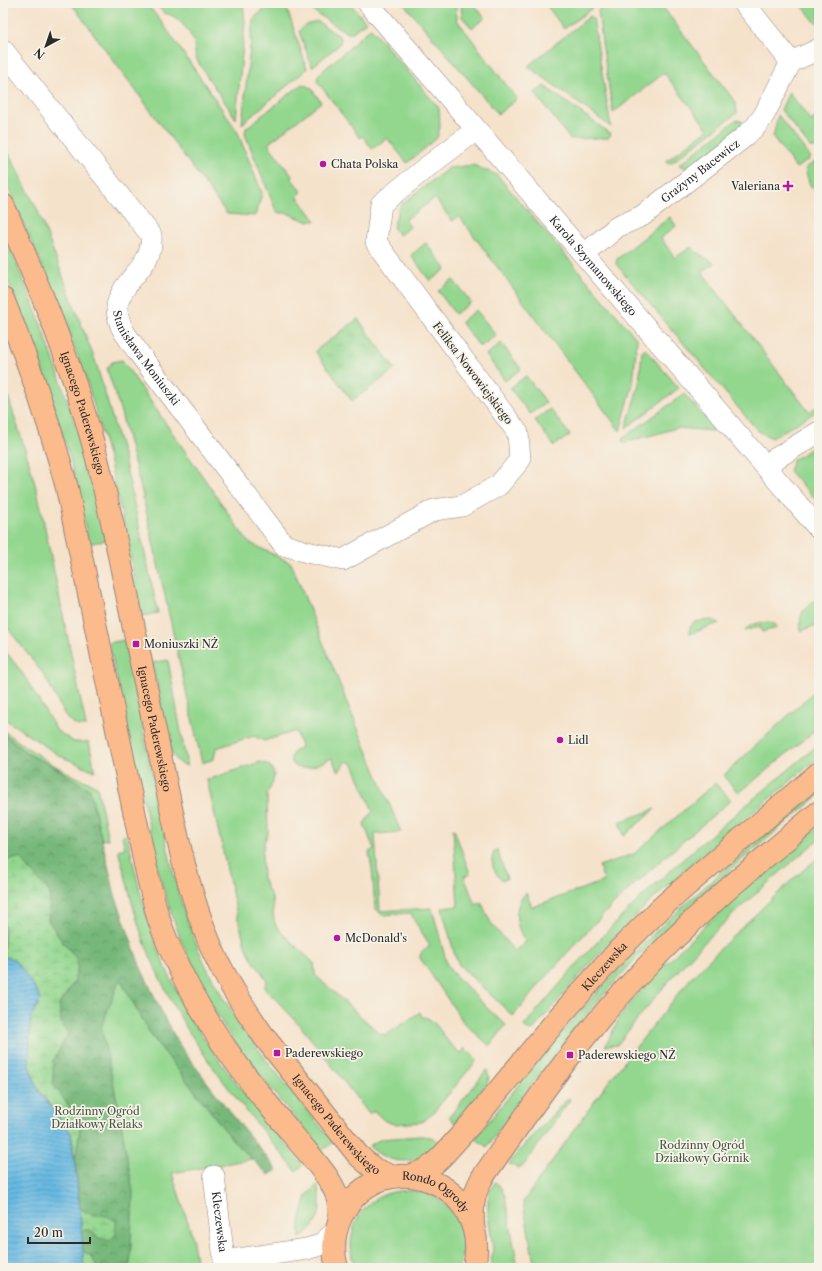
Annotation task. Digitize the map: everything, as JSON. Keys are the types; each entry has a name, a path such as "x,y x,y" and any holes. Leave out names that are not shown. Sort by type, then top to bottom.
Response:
{"main road":[{"name":"Ignacego Paderewskiego","path":"3,205 38,285 76,387 92,439 113,528 184,864 205,932 214,954 253,1022 358,1155 374,1169 401,1176"},
{"path":"3,299 35,384 67,488 145,864 159,918 175,960 195,998 219,1038 248,1079 333,1186 338,1196 340,1205 338,1226"},
{"name":"Kleczewska","path":"401,1176 427,1170 434,1165 471,1124 589,982 642,927 686,886 819,773"},
{"path":"473,1224 472,1208 476,1190 482,1178 570,1055 594,1026 641,972 685,928 728,888 819,812"},
{"name":"Rondo Ogrody","path":"338,1268 334,1252 338,1226 346,1208 355,1197 379,1181 401,1176 421,1178 432,1181 453,1194 468,1213 473,1224 477,1246 474,1268"}],"street":[{"name":"Karola Szymanowskiego","path":"368,3 819,529"},
{"path":"744,3 791,62 819,49"},
{"name":"Stanisława Moniuszki","path":"3,50 151,236 152,246 143,266 127,284 118,303 117,312 122,328 138,352 284,545 307,552"},
{"name":"Grażyny Bacewicz","path":"584,255 617,227 642,216 756,126 791,62"},
{"name":"Feliksa Nowowiejskiego","path":"307,552 343,560 434,510 462,506 499,486 520,460 518,433 376,242 381,204 476,130"},
{"path":"765,465 819,432"},
{"name":"Kleczewska","path":"214,1176 225,1264"},
{"path":"225,1264 307,1249 320,1245 338,1226"}],"green space":[{"path":"71,3 146,3 163,24 237,131 262,193 255,216 227,214"},
{"path":"155,3 243,3 245,22 236,119 197,60 194,42 186,28 174,17 164,13"},
{"path":"272,3 285,3 307,69 242,124 253,19"},
{"path":"301,3 350,3 366,22 351,33 347,33"},
{"path":"403,3 456,3 457,20 517,99 498,114"},
{"path":"461,3 473,3 485,18 472,28 462,17"},
{"path":"545,3 599,3 564,29"},
{"path":"608,3 651,3 662,6 736,103 737,113 671,163 665,162 708,129 664,73 613,113 598,10"},
{"path":"800,3 819,3 819,20 816,23"},
{"path":"590,16 593,18 611,127 528,66"},
{"path":"317,21 339,36 341,40 339,45 312,67 299,31 305,25"},
{"path":"371,28 439,108 440,127 437,138 407,163 387,138 372,149 363,136 360,138 317,81 318,75"},
{"path":"302,84 311,88 321,102 268,144 302,192 297,196 316,221 306,221 287,213 280,213 276,211 245,134 246,128"},
{"path":"544,86 611,134 608,138 570,139 535,93"},
{"path":"789,92 811,121 819,115 819,145 816,148 810,147 781,110"},
{"path":"778,115 811,158 796,168 773,137"},
{"path":"736,120 747,125 691,170 679,165"},
{"path":"5,146 37,209 96,363 124,458 158,613 142,616 108,455 87,381 57,301 3,176 3,147"},
{"path":"814,162 819,168 819,196 810,185 805,169"},
{"path":"473,165 497,175 637,339 633,384 620,431 459,216 452,221 435,198 405,220 410,227 399,235 393,227 399,209 403,203 449,168"},
{"path":"670,217 676,226 661,238 675,258 691,247 714,263 702,272 809,412 819,405 819,410 772,438 758,431 616,264 617,259"},
{"path":"3,233 37,315 58,372 85,457 106,540 89,544 70,458 38,356 3,270"},
{"path":"426,243 446,269 430,281 411,255"},
{"path":"453,280 471,302 455,314 438,291"},
{"path":"476,310 496,335 480,347 461,322"},
{"path":"358,319 395,369 352,401 315,351"},
{"path":"501,343 521,369 505,381 486,355"},
{"path":"645,349 679,388 626,428 639,384 642,352"},
{"path":"122,360 248,542 291,563 401,832 375,834 380,911 432,908 447,965 491,1012 506,1025 490,1046 464,1023 420,958 422,952 430,945 411,913 382,915 375,908 369,852 374,849 364,824 373,811 353,764 347,761 339,771 337,770 332,758 308,767 301,768 294,765 291,761 293,752 301,747 296,731 264,741 254,736 216,748 214,759 202,763 141,488 120,409 107,369 112,362"},
{"path":"526,376 546,402 530,414 510,388"},
{"path":"3,381 39,499 86,726 78,726 67,719 44,675 3,622"},
{"path":"684,394 715,429 713,431 677,428 624,443 622,439"},
{"path":"550,409 570,435 554,446 535,420"},
{"path":"819,444 819,503 789,471 793,460"},
{"path":"819,597 819,633 816,625 801,631 800,624 802,614 806,607"},
{"path":"713,620 719,623 690,634 690,629 693,623"},
{"path":"770,622 776,625 777,628 762,632 760,626 745,631 753,624"},
{"path":"124,640 171,865 191,931 210,974 236,1018 267,1061 333,1142 322,1151 260,1075 226,1030 203,989 183,945 160,877 109,643"},
{"path":"3,648 23,674 57,731 74,742 89,742 95,771 60,756 3,718"},
{"path":"168,660 187,766 178,762 172,754 152,663"},
{"path":"819,687 819,727 739,793 723,776"},
{"path":"3,730 48,761 72,775 97,786 108,839 102,840 97,822 55,767 28,754 3,733"},
{"path":"3,733 28,754 55,767 90,790 115,895 140,966 165,1019 182,1049 226,1107 277,1170 269,1175 236,1144 151,1035 120,979 101,1027 118,1105 133,1192 130,1268 93,1268 96,1265 92,1257 83,1251 82,1235 84,1230 89,1230 99,1238 86,1213 80,1208 75,1160 81,1123 52,1084 53,1060 61,1022 59,1004 75,981 72,953 61,940 48,920 50,893 24,863 7,860 3,856"},
{"path":"819,744 819,757 646,905 600,953 533,1030 529,1031 524,1026 588,952 622,916 678,864"},
{"path":"260,762 271,767 274,774 273,782 267,794 268,833 262,854 263,879 272,898 276,926 314,963 315,975 380,1034 386,1035 420,1012 422,1017 431,1020 435,1024 451,1045 461,1054 465,1048 477,1060 432,1114 421,1122 394,1124 385,1121 374,1111 369,1114 306,1033 279,1002 264,988 267,980 252,959 245,944 238,919 207,780"},
{"path":"715,783 731,800 616,902 566,954 513,1016 459,965 455,956 442,908 458,906 453,829 470,874 464,876 475,905 481,902 491,923 514,951 526,942 517,924 517,911 519,904 526,893 532,907 604,881 599,866 634,854"},
{"path":"819,789 819,795 747,855 677,918 613,984 593,1006 557,1052 487,1147 475,1138 573,1020 635,952 702,889"},
{"name":"Rodzinny Ogród Działkowy Relaks","path":"3,794 120,979 151,1035 236,1144 252,1159 172,1173 192,1235 197,1268 3,1268"},
{"path":"655,809 624,836 619,822"},
{"path":"819,826 819,839 784,868 701,946 659,993 617,1045 605,1046 624,1011 634,998 686,944 761,875"},
{"path":"127,835 149,923 168,974 196,1026 214,1053 251,1102 303,1165 296,1171 244,1108 219,1075 180,1018 149,954 133,907 118,850 125,848 122,836"},
{"path":"497,849 507,879 503,880 500,878 493,866 492,857"},
{"path":"3,856 7,860 20,858 50,893 48,920 78,962 75,981 59,1004 61,1022 68,1034 53,1061 53,1084 81,1123 75,1160 71,1133 39,1091 29,1066 31,1017 37,991 21,967 14,960 3,957 5,930 3,921"},
{"name":"Rodzinny Ogród Działkowy Górnik","path":"819,857 819,1268 535,1268 523,1202 609,1081 691,978 793,879"},
{"path":"487,1070 489,1077 488,1082 455,1123 449,1117"},
{"path":"568,1098 570,1099 569,1101 524,1165 518,1168 509,1164 518,1152"},
{"path":"420,1136 431,1137 440,1142 424,1156 405,1161 387,1158 369,1146 381,1139"},
{"path":"495,1182 500,1186 505,1196 518,1268 490,1268 493,1249 488,1214 488,1200"},
{"path":"317,1185 320,1201 319,1215 312,1227 300,1238 302,1211 307,1196"},
{"path":"410,1190 434,1197 443,1203 456,1218 460,1228 463,1248 459,1268 355,1268 351,1246 352,1235 355,1224 360,1215 367,1206 386,1194"},
{"path":"80,1208 86,1213 107,1216 116,1221 116,1234 109,1241 99,1238 89,1230 84,1230 82,1235"}],"water":[{"path":"3,957 16,961 41,999 31,1017 29,1066 39,1091 71,1133 80,1208 84,1268 3,1268"}],"place":[{"name":"Chata Polska","path":"323,164"},
{"name":"Valeriana","path":"788,186"},
{"name":"Moniuszki NŻ","path":"136,644"},
{"name":"Lidl","path":"560,740"},
{"name":"McDonald's","path":"337,938"},
{"name":"Paderewskiego","path":"277,1053"},
{"name":"Paderewskiego NŻ","path":"570,1055"}]}
